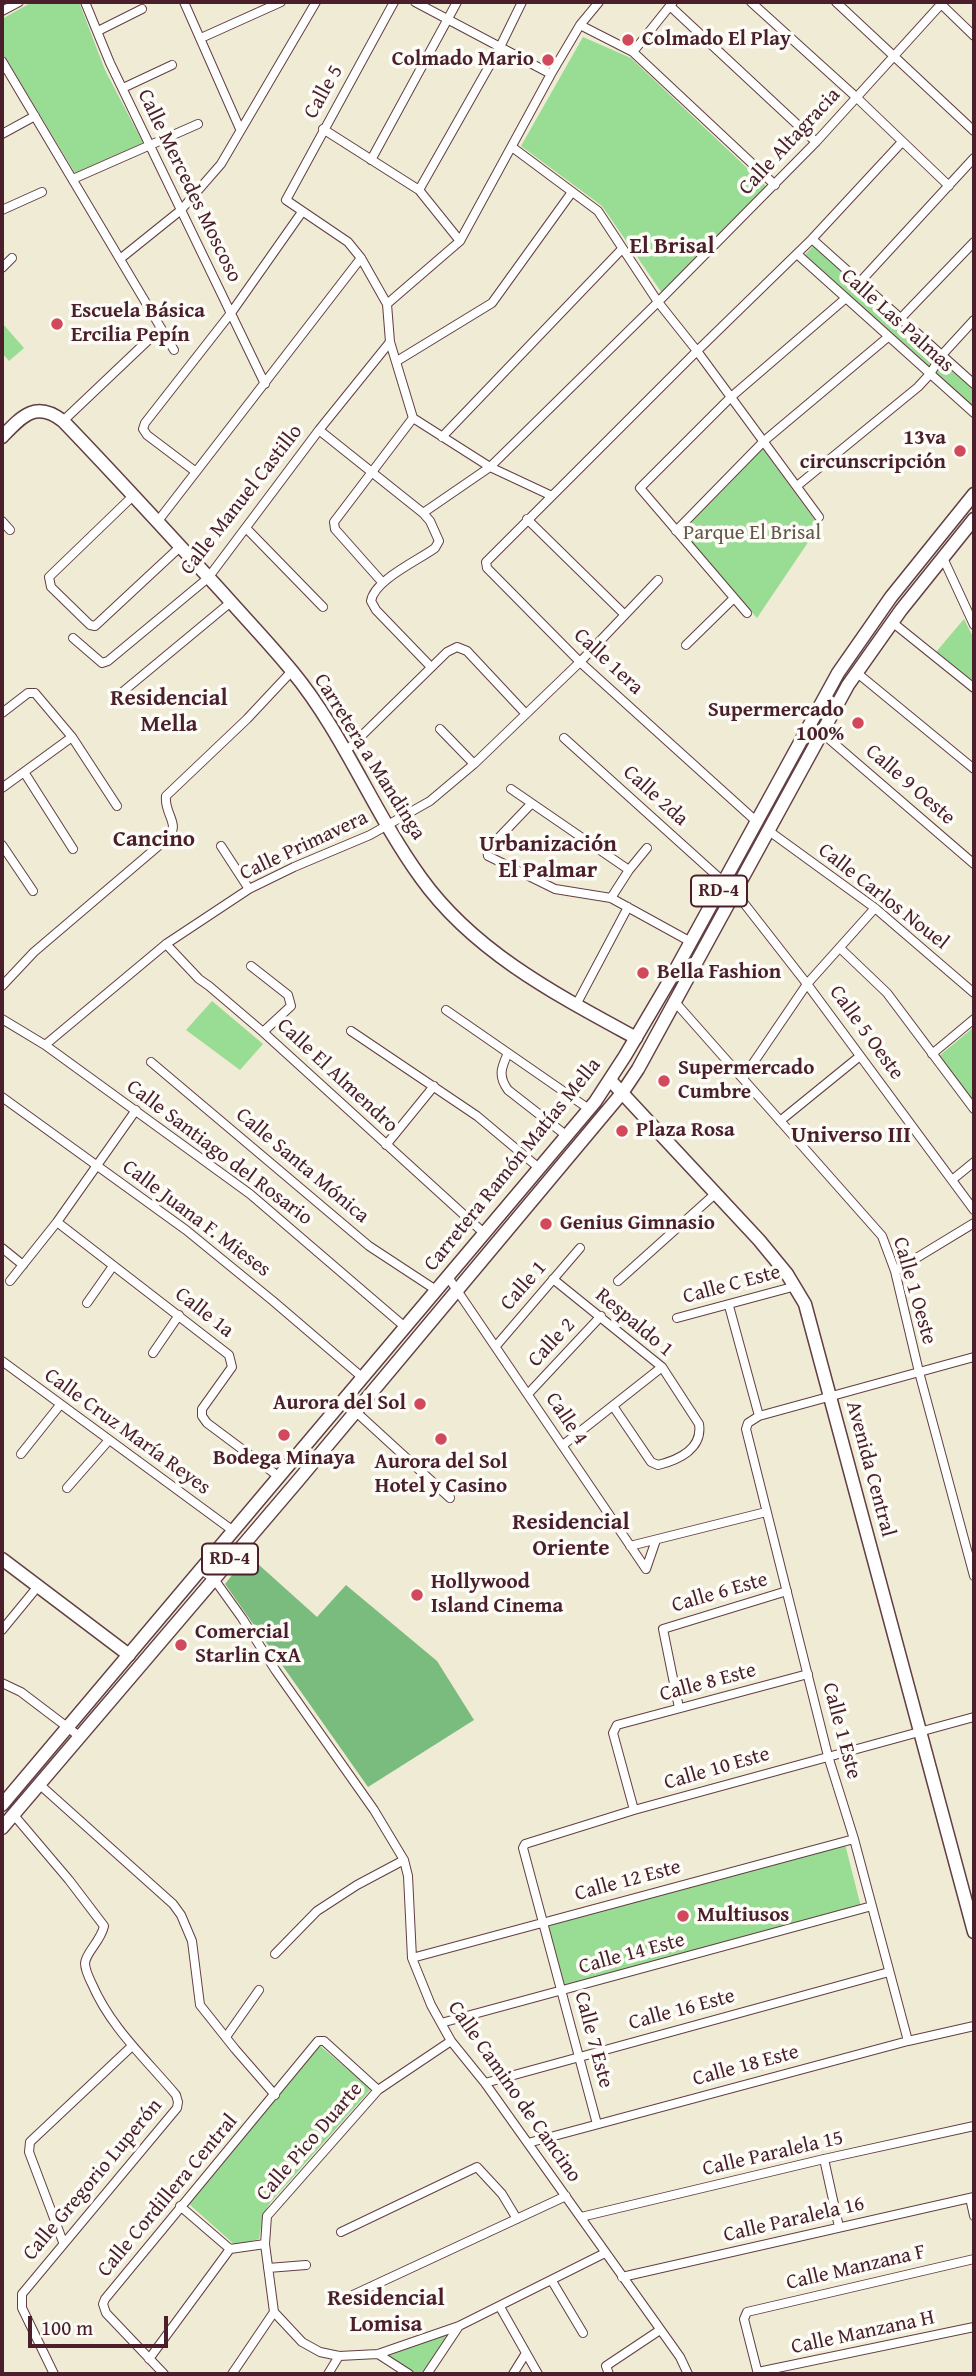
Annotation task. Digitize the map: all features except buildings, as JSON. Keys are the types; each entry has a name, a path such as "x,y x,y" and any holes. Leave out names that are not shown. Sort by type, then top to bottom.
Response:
{"main road":[{"path":"2,437 30,412 46,411 63,421"},
{"name":"Carretera a Mandinga","path":"63,421 181,546 292,671 346,750 367,793 421,878 453,917 546,989 636,1038"},
{"name":"Carretera Ramón Matías Mella","path":"2,1805 589,1109 636,1038 691,942 838,674 861,638 974,494"},
{"name":"Carretera Ramón Matías Mella","path":"2,1828 622,1093 736,893 856,672 974,519"},
{"name":"Avenida Central","path":"610,1080 759,1240 796,1286 810,1319 974,1932"},
{"path":"2,1559 129,1655"}],"street":[{"path":"2,10 19,2"},
{"name":"Calle Mercedes Moscoso","path":"85,2 149,146 265,383"},
{"path":"184,2 240,129"},
{"path":"201,38 281,2"},
{"path":"120,258 181,209 221,164 316,2"},
{"name":"Calle 5","path":"302,212 286,200 394,2"},
{"path":"415,2 551,74"},
{"path":"371,160 457,2"},
{"path":"419,190 500,47 522,2"},
{"path":"387,304 460,241 551,74 580,25 599,2"},
{"path":"751,2 949,186"},
{"path":"836,2 847,5 893,56 974,131"},
{"path":"942,3 974,36"},
{"name":"Calle Altagracia","path":"423,513 490,467 658,302 817,142 942,3"},
{"path":"633,52 672,4 817,142"},
{"path":"98,32 142,9"},
{"path":"580,25 633,52 775,185"},
{"path":"2,61 174,350"},
{"path":"123,88 172,65"},
{"path":"2,134 35,116"},
{"path":"73,179 198,124"},
{"path":"323,129 419,190 460,241"},
{"path":"624,614 527,519 812,239 902,142"},
{"path":"512,147 598,211 658,302 818,517"},
{"path":"860,282 974,158"},
{"path":"2,211 42,192"},
{"path":"397,361 492,303 572,192"},
{"path":"196,472 147,435 143,429 145,423 231,313 302,212 348,242 361,258 387,304 390,342 413,418 490,467 552,496"},
{"name":"Calle Las Palmas","path":"812,239 974,384"},
{"path":"900,319 974,242"},
{"path":"442,438 622,249"},
{"name":"Calle Las Palmas","path":"797,254 974,413"},
{"path":"2,268 12,258"},
{"path":"158,521 361,258"},
{"path":"747,613 640,488 731,397 846,298"},
{"path":"797,486 930,374 941,356 974,320"},
{"path":"63,421 161,328"},
{"path":"676,531 764,441 888,337"},
{"name":"Calle Manuel Castillo","path":"73,638 102,663 108,661 208,578 319,430 390,342"},
{"path":"382,582 335,529 334,522 413,418"},
{"path":"319,430 423,513 438,536 438,545 382,582 372,596 373,606 431,667"},
{"path":"134,495 49,577 51,587 90,625 95,626 181,546"},
{"name":"Calle 1era","path":"527,519 486,562 487,568 580,662 757,822"},
{"path":"2,521 10,530"},
{"path":"246,527 323,607"},
{"path":"943,558 974,625"},
{"name":"Calle Primavera","path":"44,1045 166,944 249,889 387,825 430,801 474,764 580,662 658,580"},
{"path":"685,645 733,599"},
{"path":"120,694 230,602"},
{"path":"892,622 974,688"},
{"path":"346,750 452,649 463,648 525,713"},
{"path":"2,986 34,952 169,837 174,831 174,824 166,810 166,796 247,719 292,671"},
{"path":"856,672 974,769"},
{"path":"2,713 32,692 72,737 117,806"},
{"path":"440,729 474,764"},
{"name":"Calle 9 Oeste","path":"822,733 974,864"},
{"path":"2,788 72,737"},
{"name":"Calle 2da","path":"564,738 724,881"},
{"path":"24,772 73,849"},
{"path":"511,789 629,870"},
{"path":"531,804 487,850 488,856 555,889 611,898 691,942"},
{"name":"Calle Carlos Nouel","path":"769,831 875,908 974,993"},
{"path":"2,845 33,891"},
{"path":"221,846 249,889"},
{"path":"611,898 647,848"},
{"name":"Calle 5 Oeste","path":"724,881 807,984 974,1210"},
{"path":"576,1005 628,907"},
{"path":"743,1078 807,984 875,908"},
{"name":"Calle El Almendro","path":"166,944 198,979 263,1032 485,1234"},
{"path":"841,949 887,993 974,1109"},
{"path":"251,965 288,995 291,1001 291,1006 263,1032"},
{"name":"Calle 1 Oeste","path":"675,1002 876,1228 887,1247 974,1576"},
{"path":"446,1010 589,1109"},
{"name":"Calle Santiago del Rosario","path":"2,1018 136,1110 250,1194 405,1327"},
{"path":"932,1054 974,1018"},
{"path":"351,1031 477,1116 539,1168"},
{"path":"508,1053 501,1069 502,1081 508,1090 567,1136"},
{"path":"780,1121 860,1056"},
{"name":"Calle Santa Mónica","path":"151,1062 369,1246 436,1290"},
{"path":"386,1145 434,1086"},
{"name":"Calle Juana F. Mieses","path":"2,1097 186,1230 363,1378"},
{"path":"10,1281 57,1222 136,1110"},
{"path":"952,1180 974,1162"},
{"path":"618,1281 715,1194"},
{"name":"Calle 1a","path":"57,1222 229,1355 232,1367 202,1409 202,1416 207,1423 278,1476"},
{"path":"895,1271 974,1223"},
{"path":"2,1248 23,1265"},
{"name":"Calle 1","path":"496,1346 580,1248"},
{"path":"88,1303 113,1266"},
{"name":"Calle 4","path":"448,1277 646,1569 656,1540"},
{"name":"Respaldo 1","path":"553,1279 662,1367 699,1424 700,1431 695,1446 683,1456 658,1465 651,1462 613,1406"},
{"name":"Calle C Este","path":"677,1318 796,1286"},
{"path":"729,1306 759,1416 974,1357"},
{"path":"153,1353 179,1315"},
{"name":"Calle 2","path":"528,1394 601,1316"},
{"name":"Calle Cruz María Reyes","path":"2,1361 232,1530"},
{"path":"563,1445 662,1367"},
{"path":"21,1454 60,1405"},
{"path":"355,1411 450,1498"},
{"name":"Calle 1 Este","path":"759,1416 748,1423 746,1429 828,1756 854,1839 908,2041"},
{"path":"67,1488 110,1440"},
{"path":"630,1546 766,1512"},
{"name":"Calle Camino de Cancino","path":"200,1569 214,1579 374,1810 404,1860 408,1876 412,1958 441,2023 680,2357 688,2374"},
{"path":"2,1630 38,1585"},
{"name":"Calle 6 Este","path":"679,1708 663,1629 787,1591"},
{"name":"Calle 8 Este","path":"634,1810 613,1733 617,1725 808,1674"},
{"path":"2,1683 21,1692 79,1736"},
{"name":"Calle 10 Este","path":"525,1844 634,1810 974,1717"},
{"path":"39,1784 173,1904 192,1941 201,2006 275,2095"},
{"name":"Calle Gregorio Luperón","path":"13,1814 104,1926 102,1935 88,1954 85,1964 100,2004 131,2046 174,2092 178,2105 22,2294 21,2301 54,2374"},
{"name":"Calle 12 Este","path":"412,1958 854,1839"},
{"name":"Calle 7 Este","path":"525,1844 523,1848 597,2124"},
{"path":"275,1954 317,1911 357,1885 404,1860"},
{"name":"Calle 14 Este","path":"441,2023 872,1906"},
{"name":"Calle 16 Este","path":"485,2083 889,1972"},
{"path":"226,2037 259,1990"},
{"name":"Calle 18 Este","path":"528,2143 908,2041 974,2026"},
{"name":"Calle Cordillera Central","path":"164,2374 106,2313 103,2304 105,2299 321,2040 378,2090"},
{"name":"Calle Pico Duarte","path":"274,2312 265,2244 267,2216 378,2090 452,2041"},
{"path":"63,2242 29,2152 30,2142 131,2046"},
{"name":"Calle Paralela 15","path":"581,2217 974,2126"},
{"path":"824,2159 839,2227"},
{"path":"341,2232 477,2167 502,2194 517,2219"},
{"path":"353,2294 566,2196"},
{"path":"972,2198 974,2216"},
{"name":"Calle Paralela 16","path":"622,2277 972,2198"},
{"path":"180,2206 230,2249"},
{"path":"149,2359 230,2249 265,2244"},
{"path":"232,2374 274,2312 302,2342 320,2352 339,2356 377,2354 459,2326 605,2253"},
{"name":"Calle Manzana F","path":"758,2373 744,2319 746,2314 974,2259"},
{"path":"268,2268 306,2265"},
{"path":"552,2281 583,2333"},
{"path":"500,2307 538,2374"},
{"path":"427,2374 459,2326"},
{"name":"Calle Manzana H","path":"758,2373 974,2327"},
{"path":"609,2374 606,2366 660,2330"},
{"path":"513,2374 526,2353"},
{"path":"377,2354 409,2374"},
{"path":"328,2374 339,2356"}],"green space":[{"path":"32,2 79,2 105,70 143,143 75,173 2,52 2,19"},
{"path":"583,37 631,58 766,186 662,293 602,206 521,146"},
{"path":"813,246 974,390 974,407 805,255"},
{"path":"2,323 24,348 9,361 2,353"},
{"name":"Parque El Brisal","path":"763,449 819,526 757,618 681,533"},
{"path":"964,619 974,639 974,683 936,652"},
{"path":"212,1001 263,1044 240,1070 186,1030"},
{"path":"974,1027 974,1104 939,1056"},
{"path":"248,1555 317,1617 346,1585 437,1661 474,1720 368,1787 225,1584"},
{"path":"845,1844 861,1907 564,1986 548,1926"},
{"path":"319,2045 371,2089 270,2203 263,2215 259,2239 235,2245 189,2204"},
{"path":"453,2330 421,2374 412,2374 383,2355"}],"place":[{"name":"Colmado El Play","path":"628,40"},
{"name":"Colmado Mario","path":"548,60"},
{"name":"Escuela Básica Ercilia Pepín","path":"57,324"},
{"name":"13va circunscripción","path":"960,451"},
{"name":"Supermercado 100%","path":"858,723"},
{"name":"Bella Fashion","path":"643,973"},
{"name":"Supermercado Cumbre","path":"664,1081"},
{"name":"Plaza Rosa","path":"622,1131"},
{"name":"Genius Gimnasio","path":"546,1224"},
{"name":"Aurora del Sol","path":"420,1404"},
{"name":"Bodega Minaya","path":"284,1435"},
{"name":"Aurora del Sol Hotel y Casino","path":"441,1439"},
{"name":"Hollywood Island Cinema","path":"417,1595"},
{"name":"Comercial Starlin CxA","path":"181,1645"},
{"name":"Multiusos","path":"683,1916"}],"district":[{"name":"El Brisal","path":"672,247"},
{"name":"Residencial Mella","path":"169,712"},
{"name":"Cancino","path":"154,840"},
{"name":"Urbanización El Palmar","path":"548,858"},
{"name":"Universo III","path":"851,1136"},
{"name":"Residencial Oriente","path":"571,1536"},
{"name":"Residencial Lomisa","path":"386,2312"}]}
